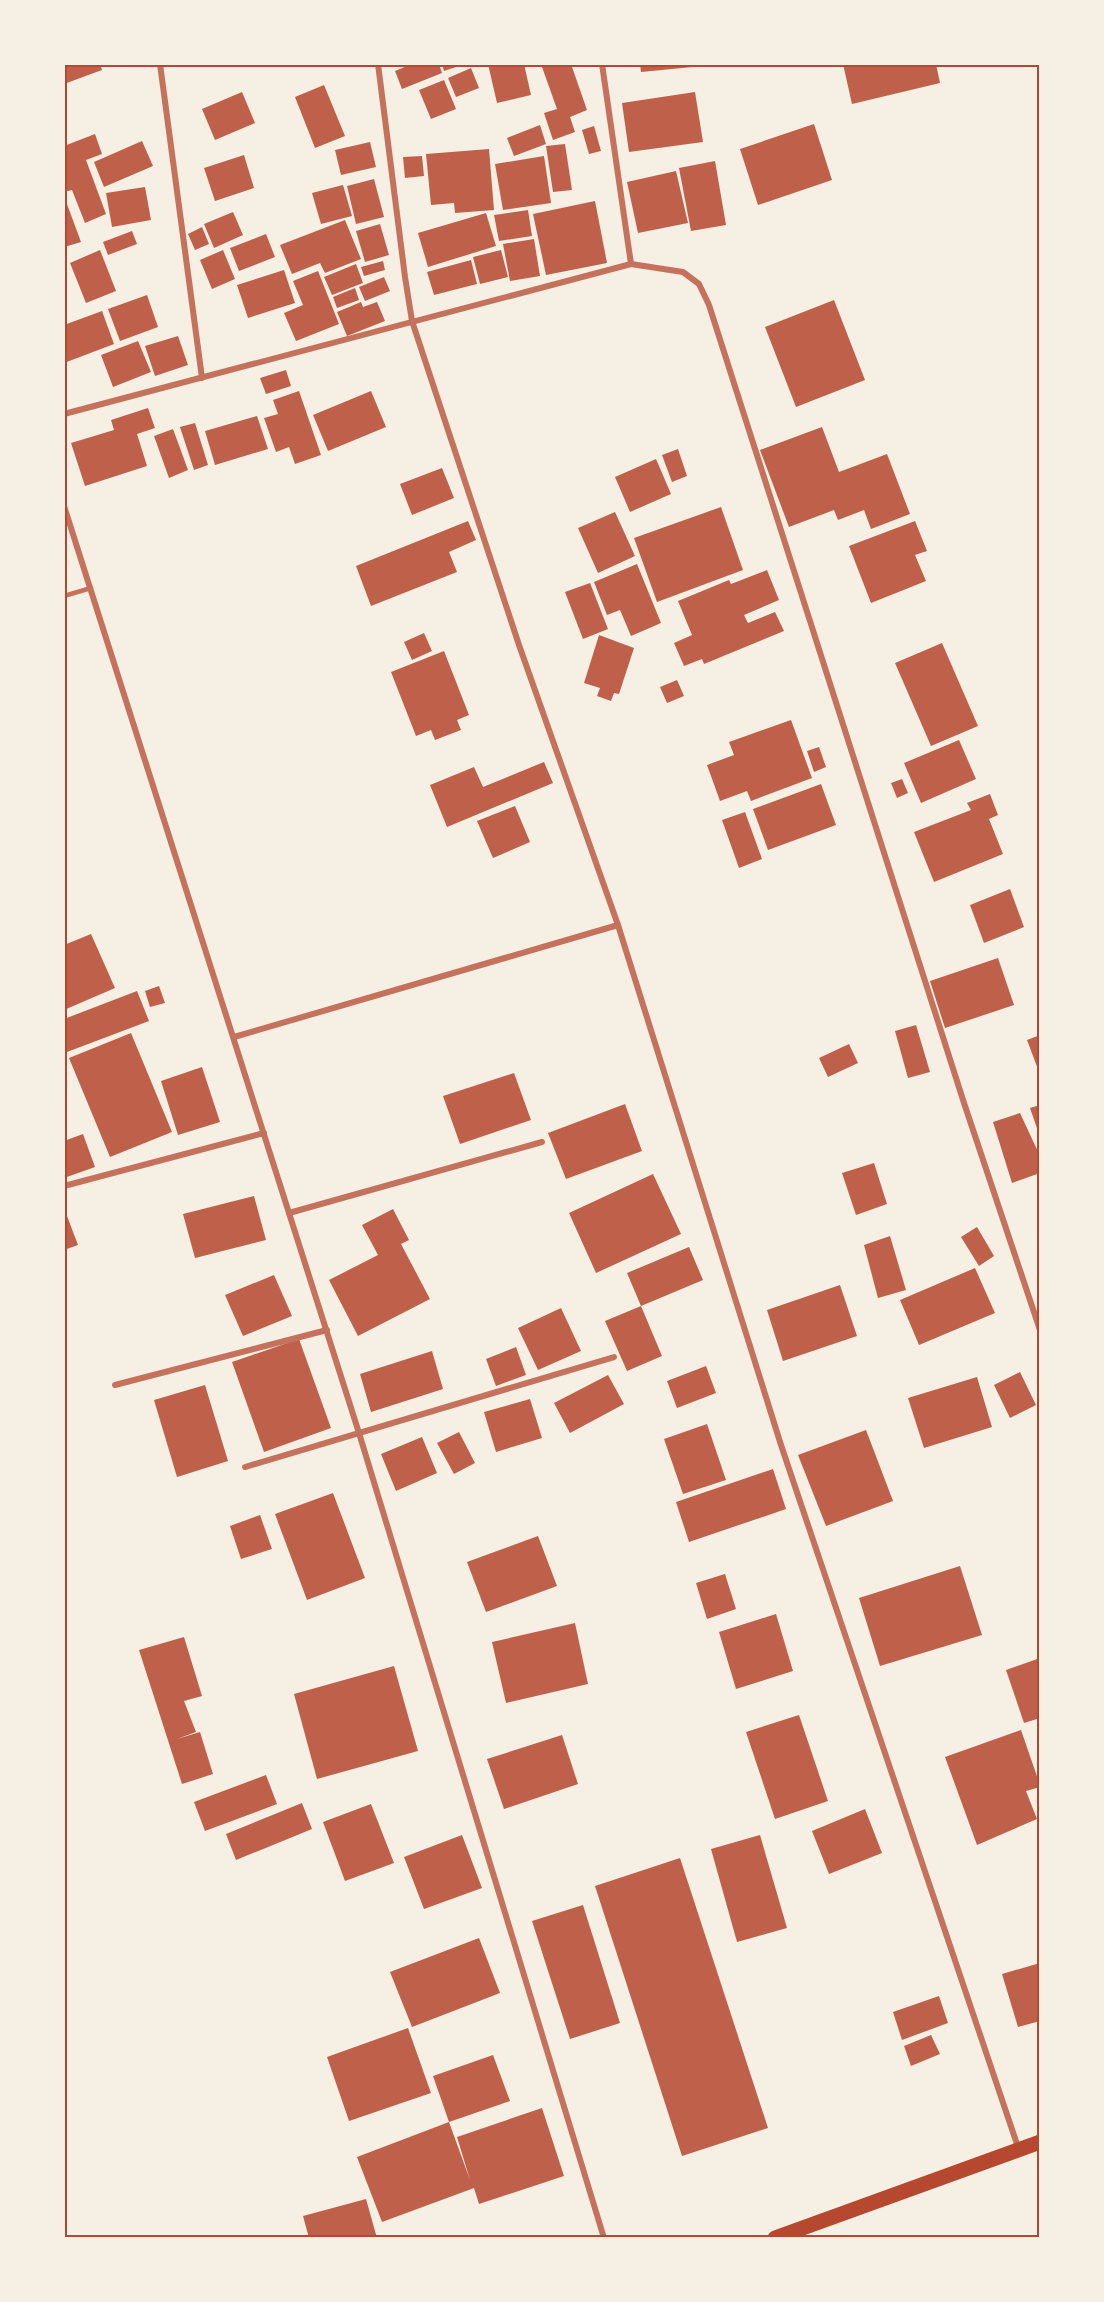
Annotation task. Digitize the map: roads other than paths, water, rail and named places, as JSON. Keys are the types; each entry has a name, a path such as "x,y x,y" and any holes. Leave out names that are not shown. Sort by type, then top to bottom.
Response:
{"main road":[{"path":"775,2238 1040,2142"}],"street":[{"path":"160,64 201,378"},
{"path":"378,64 412,321 519,645 618,925 782,1445 1019,2150"},
{"path":"602,64 631,264"},
{"path":"64,414 631,264 683,272 699,284 710,305 961,1091 1040,1330"},
{"path":"64,506 327,1330 604,2238"},
{"path":"234,1037 618,925"},
{"path":"64,1186 264,1133"},
{"path":"289,1213 542,1142"},
{"path":"115,1385 327,1330"},
{"path":"245,1467 614,1358"}],"lane":[{"path":"64,596 91,588"}]}
